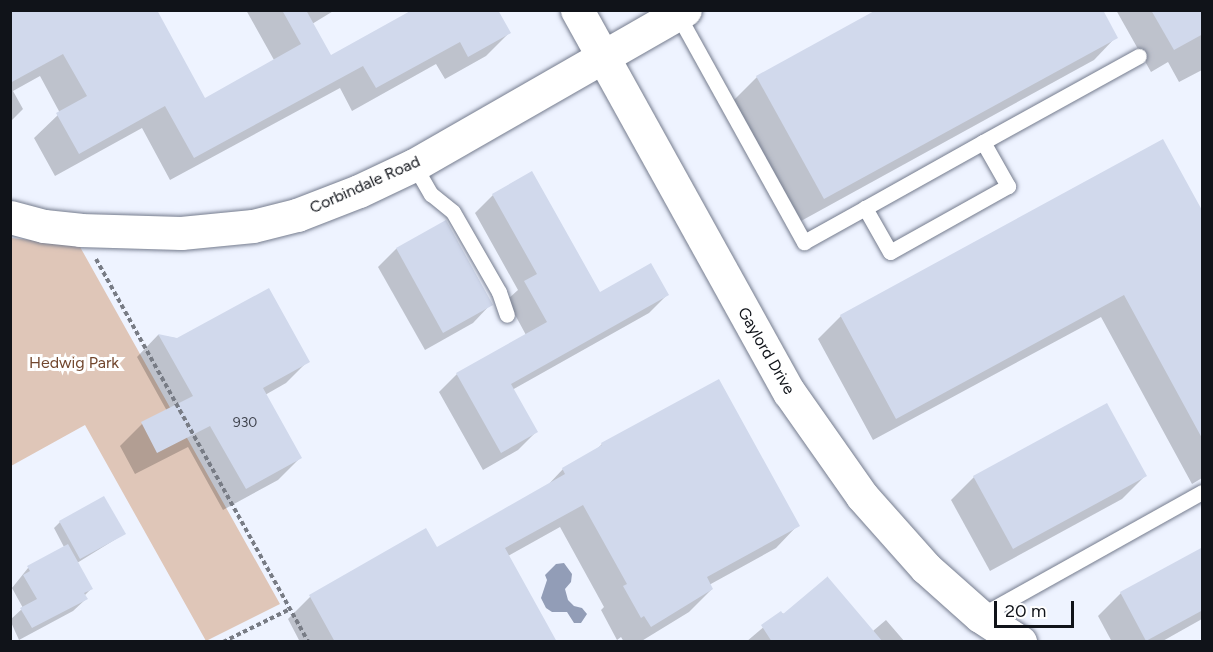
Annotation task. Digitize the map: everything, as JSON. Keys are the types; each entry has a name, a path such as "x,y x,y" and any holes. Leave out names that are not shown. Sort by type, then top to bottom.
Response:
{"street":[{"name":"Gaylord Drive","path":"577,10 789,392 861,496 926,568 980,616 1020,642"},
{"name":"Corbindale Road","path":"10,217 44,226 80,230 182,233 253,226 332,202 414,165 682,13"}],"lane":[{"path":"682,13 804,242 1139,56"},
{"path":"865,208 890,252 1008,186 984,142"},
{"path":"414,165 431,194 453,212 499,292 507,315"},
{"path":"980,616 1203,492"}],"path":[{"path":"80,230 308,642"},
{"path":"223,642 290,609"}],"green space":[{"name":"Hedwig Park","path":"11,238 79,245 280,604 206,641 85,425 11,466"}],"water":[{"path":"564,563 572,574 571,582 565,589 568,600 574,606 582,608 587,614 581,623 574,623 567,612 552,612 546,608 541,598 547,580 545,575 556,564"}],"building":[{"path":"10,10 157,10 205,98 301,44 282,10 306,10 331,55 412,10 498,10 511,33 468,57 460,42 376,88 363,66 194,158 165,106 79,154 56,113 87,96 63,54 10,83"},
{"path":"876,10 1103,10 1118,38 824,199 756,76"},
{"path":"1151,10 1203,10 1203,34 1174,50"},
{"path":"1163,139 1203,212 1203,440 1124,295 896,419 840,315"},
{"path":"532,171 600,292 651,263 669,295 511,384 538,432 501,453 456,373 547,322 524,281 537,274 492,194"},
{"path":"446,220 493,305 443,333 396,248"},
{"path":"269,288 310,362 263,388 302,458 246,489 210,426 157,453 141,422 193,396 158,334 177,338"},
{"path":"719,379 800,526 707,577 713,589 651,627 644,616 641,618 623,586 627,584 583,505 505,548 557,642 335,642 309,595 426,528 437,547 565,474 562,468 602,445 601,443"},
{"path":"1107,403 1147,476 1013,549 973,476"},
{"path":"104,496 126,534 80,559 59,521"},
{"path":"68,544 93,589 84,593 88,599 32,628 20,608 37,599 23,575 30,571 27,566"},
{"path":"1203,547 1203,610 1146,641 1120,592"},
{"path":"827,577 883,642 772,642 761,625 781,611 783,614"}]}
